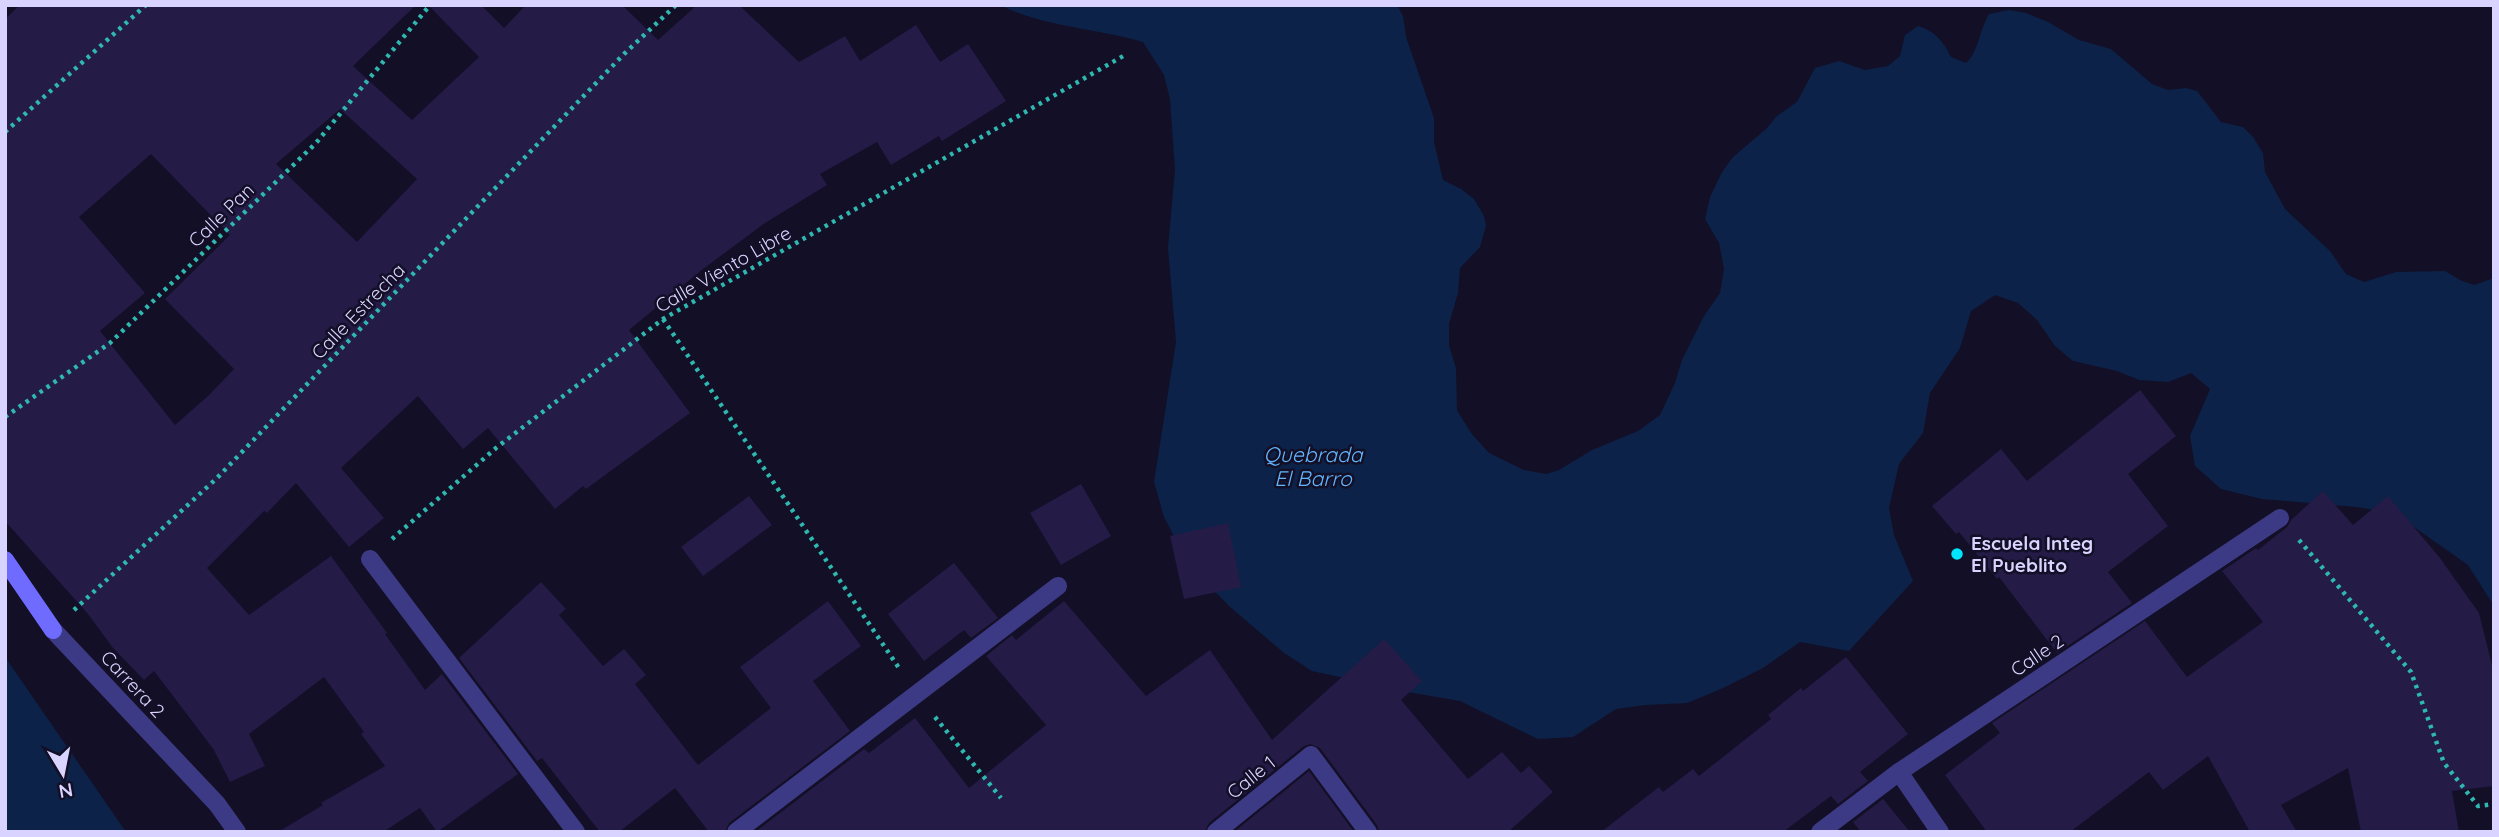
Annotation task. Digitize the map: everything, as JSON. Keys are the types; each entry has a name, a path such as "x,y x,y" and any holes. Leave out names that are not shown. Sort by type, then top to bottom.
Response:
{"street":[{"name":"Calle 2","path":"1820,832 1899,772 2280,518"},
{"path":"370,559 576,832"},
{"name":"Carrera 2","path":"5,560 53,630 217,804 237,832"},
{"path":"736,832 1058,586"},
{"name":"Calle 1","path":"1216,832 1311,755 1368,832"},
{"path":"1899,772 1940,832"}],"path":[{"path":"5,132 146,5"},
{"name":"Calle Pan","path":"5,417 110,343 316,143 430,5"},
{"name":"Calle Estrecha","path":"53,630 217,478 624,54 676,5"},
{"name":"Calle Viento Libre","path":"370,559 496,448 663,319 1125,55"},
{"path":"663,319 916,694 1001,798"},
{"path":"2280,518 2411,672 2444,763 2478,806 2494,804"}],"water":[{"name":"Quebrada El Barro","path":"1000,5 1397,5 1403,16 1406,37 1434,118 1434,142 1443,180 1474,199 1484,216 1486,226 1480,247 1460,268 1458,293 1449,324 1449,345 1456,368 1457,410 1471,433 1489,453 1524,470 1546,474 1559,470 1592,450 1638,431 1660,415 1682,360 1704,316 1720,293 1724,269 1719,243 1705,219 1710,197 1733,157 1777,116 1797,102 1815,68 1839,61 1865,70 1888,66 1900,56 1905,35 1918,26 1938,37 1951,57 1966,63 1974,53 1989,14 2009,10 2026,13 2079,40 2111,49 2152,84 2168,90 2186,88 2197,91 2221,122 2243,127 2263,153 2265,172 2285,209 2330,251 2346,274 2364,282 2396,272 2445,271 2474,285 2494,278 2494,606 2468,565 2394,513 2262,499 2221,489 2195,466 2190,436 2210,389 2191,373 2168,382 2139,380 2117,371 2073,361 2055,346 2037,320 2018,303 1995,295 1971,311 1960,348 1930,393 1923,433 1899,464 1889,508 1894,535 1913,581 1849,651 1800,642 1763,668 1687,703 1616,709 1573,737 1538,739 1460,701 1312,671 1284,653 1229,606 1198,574 1164,517 1154,482 1176,342 1168,248 1175,170 1170,99 1164,75 1143,42 1052,23"},
{"path":"5,657 126,832 5,832"}],"building":[{"path":"20,5 416,5 353,66 412,120 479,57 428,5 481,5 504,28 526,5 622,5 658,40 697,5 739,5 799,62 845,36 860,61 916,25 940,62 968,44 1006,101 942,141 939,136 891,165 877,142 820,174 827,185 765,223 703,269 629,330 690,413 586,489 583,486 555,509 488,428 463,449 418,396 341,468 384,518 349,547 296,483 207,568 249,615 331,556 425,690 442,674 518,774 437,832 420,808 383,832 278,832 323,805 321,803 385,766 324,677 249,734 265,766 230,782 214,750 154,671 144,680 113,648 88,614 5,521 5,19","holes":["340,109 417,179 357,242 276,164","151,154 230,235 165,299 234,369 175,425 100,331 145,293 79,217"]},
{"path":"2140,390 2176,436 2128,474 2168,526 2108,572 2132,603 2057,653 1999,577 1997,579 1959,532 1956,534 1932,506 2001,449 2027,481"},
{"path":"1081,484 1111,536 1061,565 1030,513"},
{"path":"2323,491 2353,525 2388,496 2440,558 2479,613 2494,673 2494,786 2452,791 2459,832 2361,832 2348,768 2281,805 2297,832 2250,832 2208,756 2163,790 2149,772 2070,832 1987,832 1945,775 2000,733 1992,723 2145,621 2187,677 2263,622 2222,571 2256,548 2258,550 2287,527 2291,520"},
{"path":"749,496 772,525 703,576 681,547"},
{"path":"1228,523 1241,587 1184,599 1170,536"},
{"path":"954,563 998,618 971,638 964,630 924,661 888,614"},
{"path":"541,582 566,609 559,615 603,666 624,649 646,675 635,684 698,765 771,708 740,667 828,601 861,646 813,681 850,731 729,823 725,832 709,832 675,788 619,832 600,832 542,758 537,761 459,658"},
{"path":"1064,601 1146,696 1210,650 1272,740 1384,639 1422,681 1401,700 1468,779 1502,752 1521,773 1529,766 1553,792 1508,832 1379,832 1377,825 1320,748 1310,744 1304,746 1209,823 1205,832 755,832 864,749 869,753 915,718 969,788 1046,725 986,656 1012,635 1016,640"},
{"path":"1846,657 1908,734 1860,772 1868,781 1838,804 1831,796 1783,832 1601,832 1659,787 1663,792 1693,769 1699,776 1771,719 1768,715 1801,688 1803,691"},
{"path":"1309,771 1354,832 1234,832"},
{"path":"1883,799 1910,832 1861,832 1853,822"}],"place":[{"name":"Escuela Integ El Pueblito","path":"1957,554"}]}
